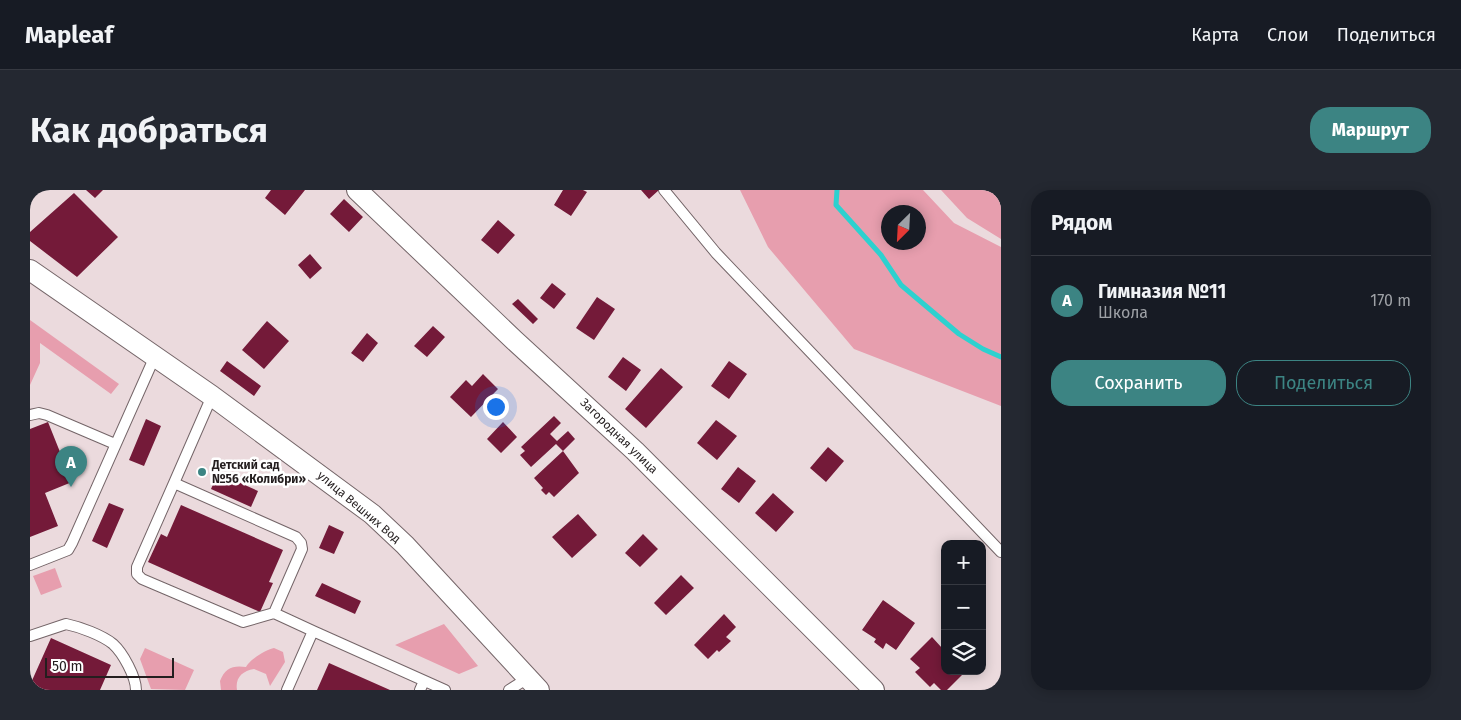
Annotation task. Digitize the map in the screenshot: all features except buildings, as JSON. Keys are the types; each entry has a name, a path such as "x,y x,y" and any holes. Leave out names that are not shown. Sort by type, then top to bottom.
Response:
{"street":[{"name":"Загородная улица","path":"357,190 514,340 635,451 874,690"},
{"name":"улица Вешних Вод","path":"30,270 212,396 372,514 405,545 533,684"}],"lane":[{"path":"664,190 716,253 1001,552"},
{"path":"30,565 68,550 155,356"},
{"path":"212,396 137,567 137,574 142,579 236,621 249,622 274,614 313,631 422,685 445,690"},
{"path":"30,415 39,413 47,415 115,444"},
{"path":"174,483 296,537 301,543 302,549 274,614"},
{"path":"30,636 66,624 110,641 118,650 135,680 136,690"},
{"path":"287,690 313,631"},
{"path":"509,690 533,684"}],"shaded area":[{"path":"740,190 923,190 954,223 1001,247 1001,406 854,349 768,247"},
{"path":"941,190 1001,190 1001,239 967,218"},
{"path":"30,320 119,384 111,394 40,343 40,363 30,385"},
{"path":"55,568 62,587 41,595 33,576"},
{"path":"444,624 478,666 459,674 395,645"},
{"path":"145,648 194,670 185,690 151,689 140,659"},
{"path":"274,648 283,652 285,662 270,686 266,674 254,669 246,671 240,676 237,682 237,690 221,690 220,681 227,670 233,667 246,667 258,655"}],"waterway":[{"path":"837,190 836,205 881,255 901,285 959,334 983,349 1001,357"}],"place":[{"name":"Детский сад №56 «Колибри»","path":"202,472"},
{"name":"Гимназия №11","path":"71,487"}]}
